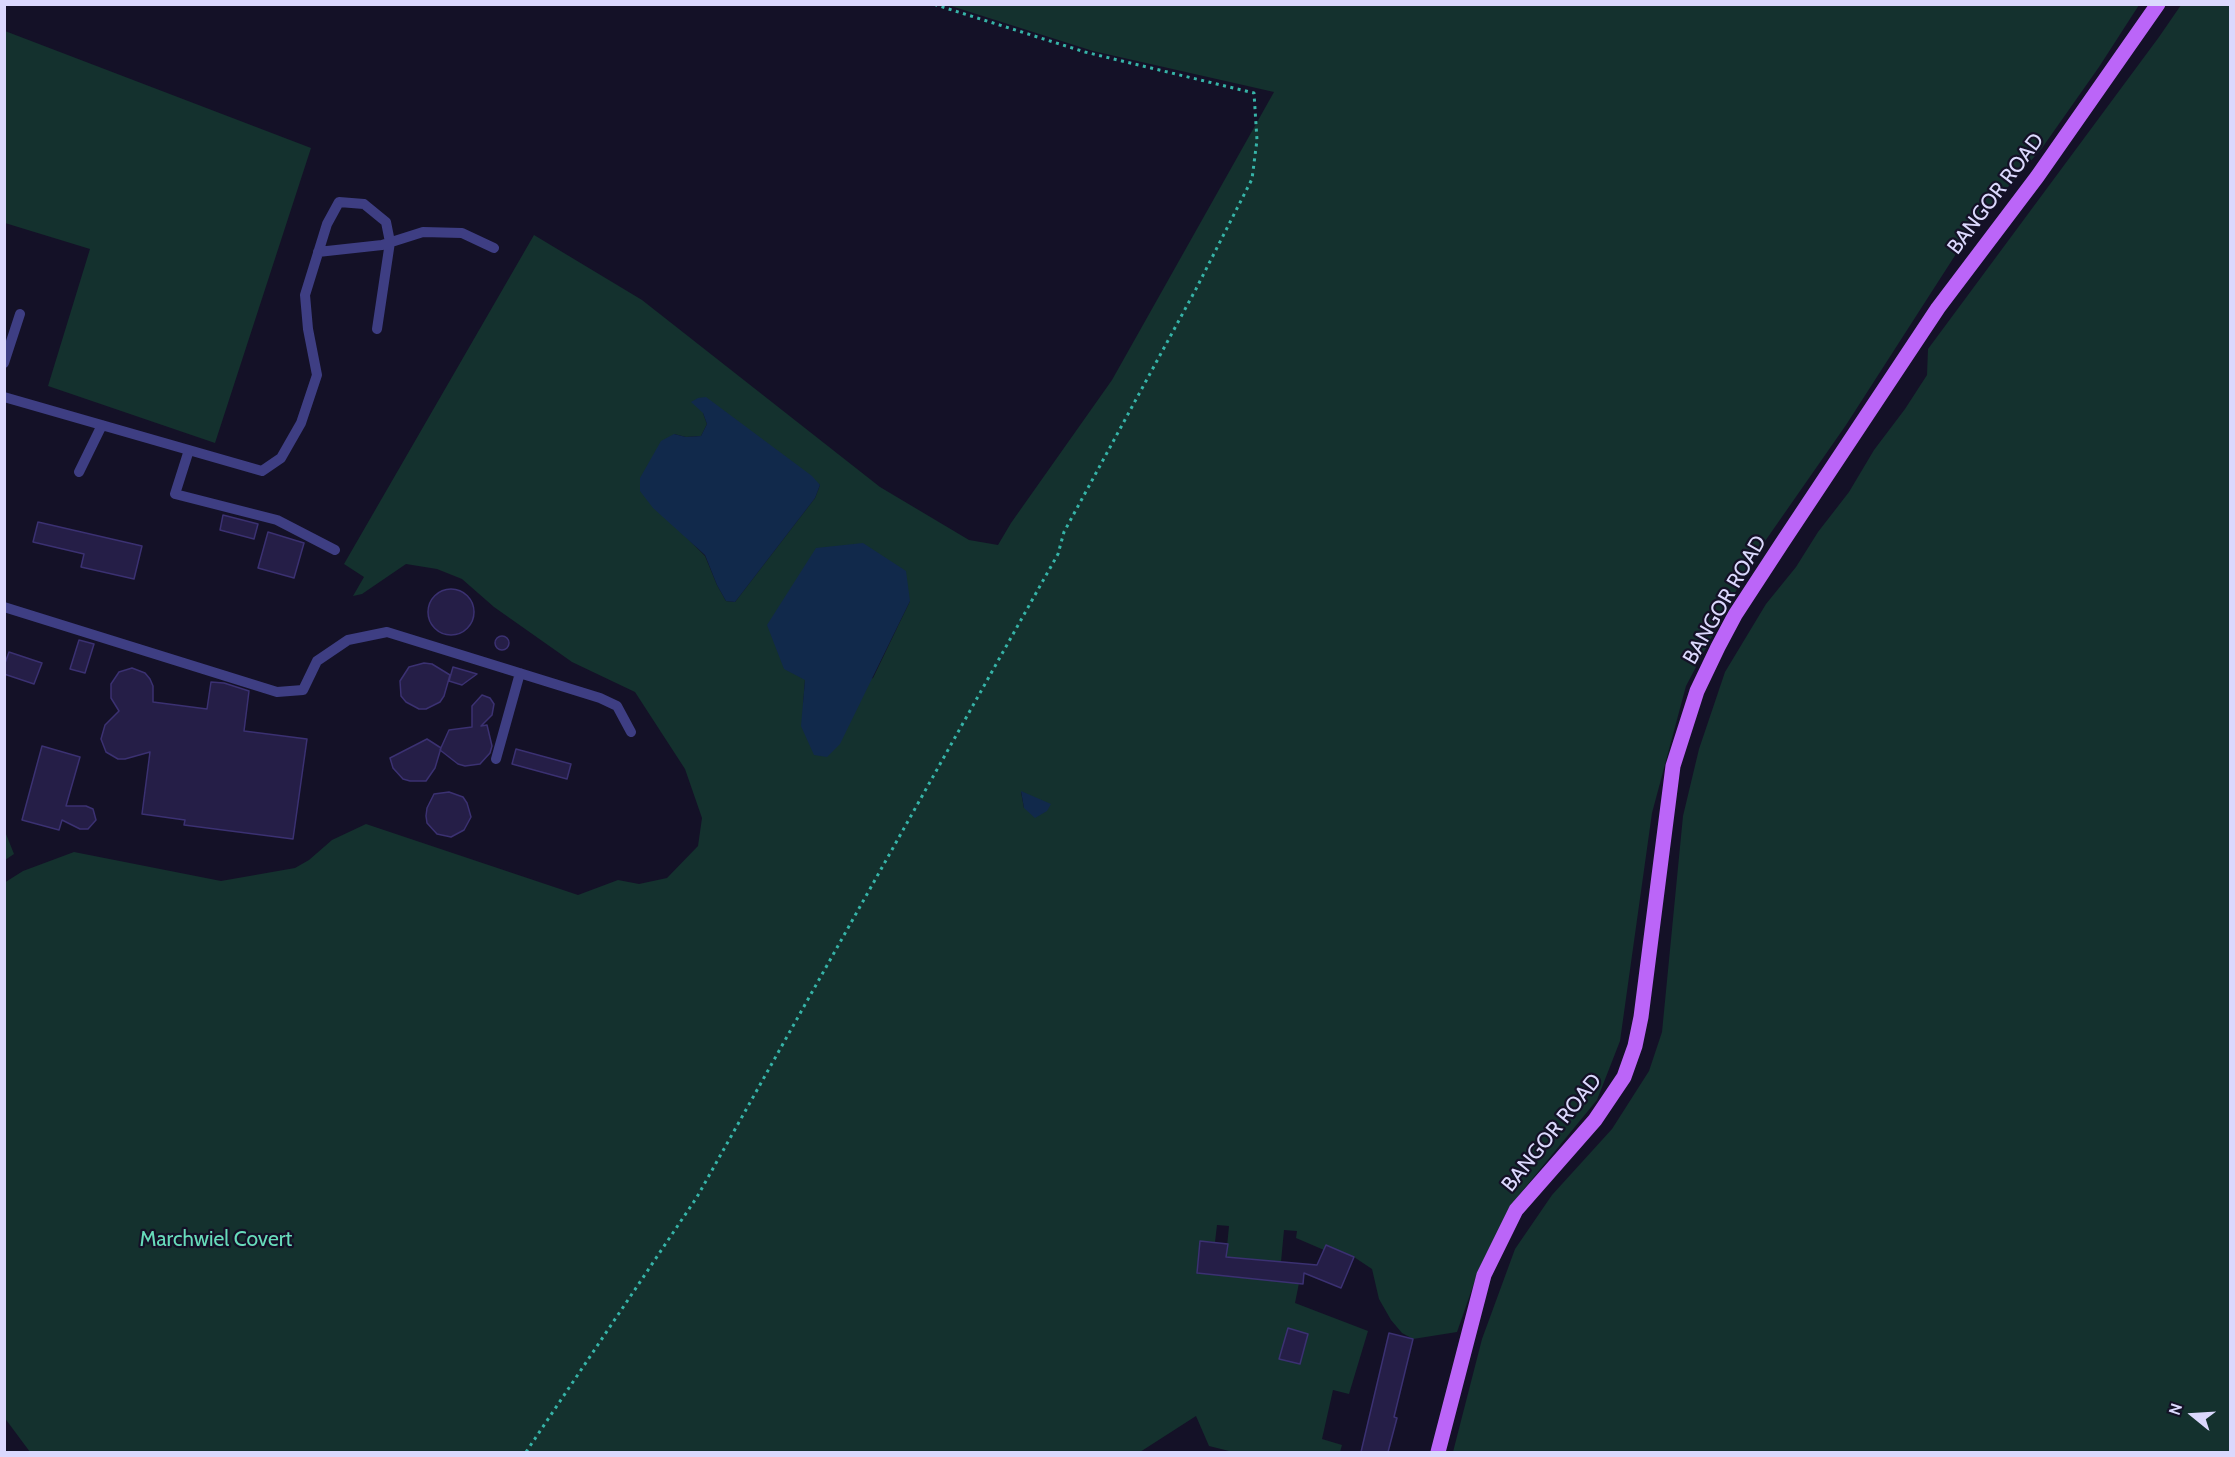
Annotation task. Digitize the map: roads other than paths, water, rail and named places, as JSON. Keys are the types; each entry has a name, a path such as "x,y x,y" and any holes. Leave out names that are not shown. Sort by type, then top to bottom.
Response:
{"main road":[{"name":"BANGOR ROAD","path":"1438,1452 1484,1275 1516,1210 1595,1120 1624,1077 1635,1046 1641,1017 1673,766 1697,691 1718,647 1776,552 1924,327 2037,177 2158,4"}],"lane":[{"path":"4,397 262,471 281,458 302,423 317,375 308,329 305,295 327,224 339,202 363,204 386,222 390,242 377,328"},
{"path":"318,252 390,242 423,232 462,234 494,248"},
{"path":"4,363 20,314"},
{"path":"79,472 102,425"},
{"path":"189,450 175,494 277,520 335,550"},
{"path":"4,607 277,692 303,690 317,661 348,640 387,632 600,698 617,706 631,732"},
{"path":"495,759 520,673"}],"water":[{"path":"706,397 812,476 820,485 815,498 735,602 726,601 705,555 653,508 640,491 640,478 661,441 674,434 686,437 701,436 707,424 703,413 691,402"},
{"path":"863,543 906,571 910,601 840,744 827,757 814,755 801,726 805,680 784,669 767,625 816,548"},
{"path":"1021,791 1051,804 1047,811 1035,818 1024,808"}],"park label":[{"name":"Marchwiel Covert","path":"216,1240"}]}
